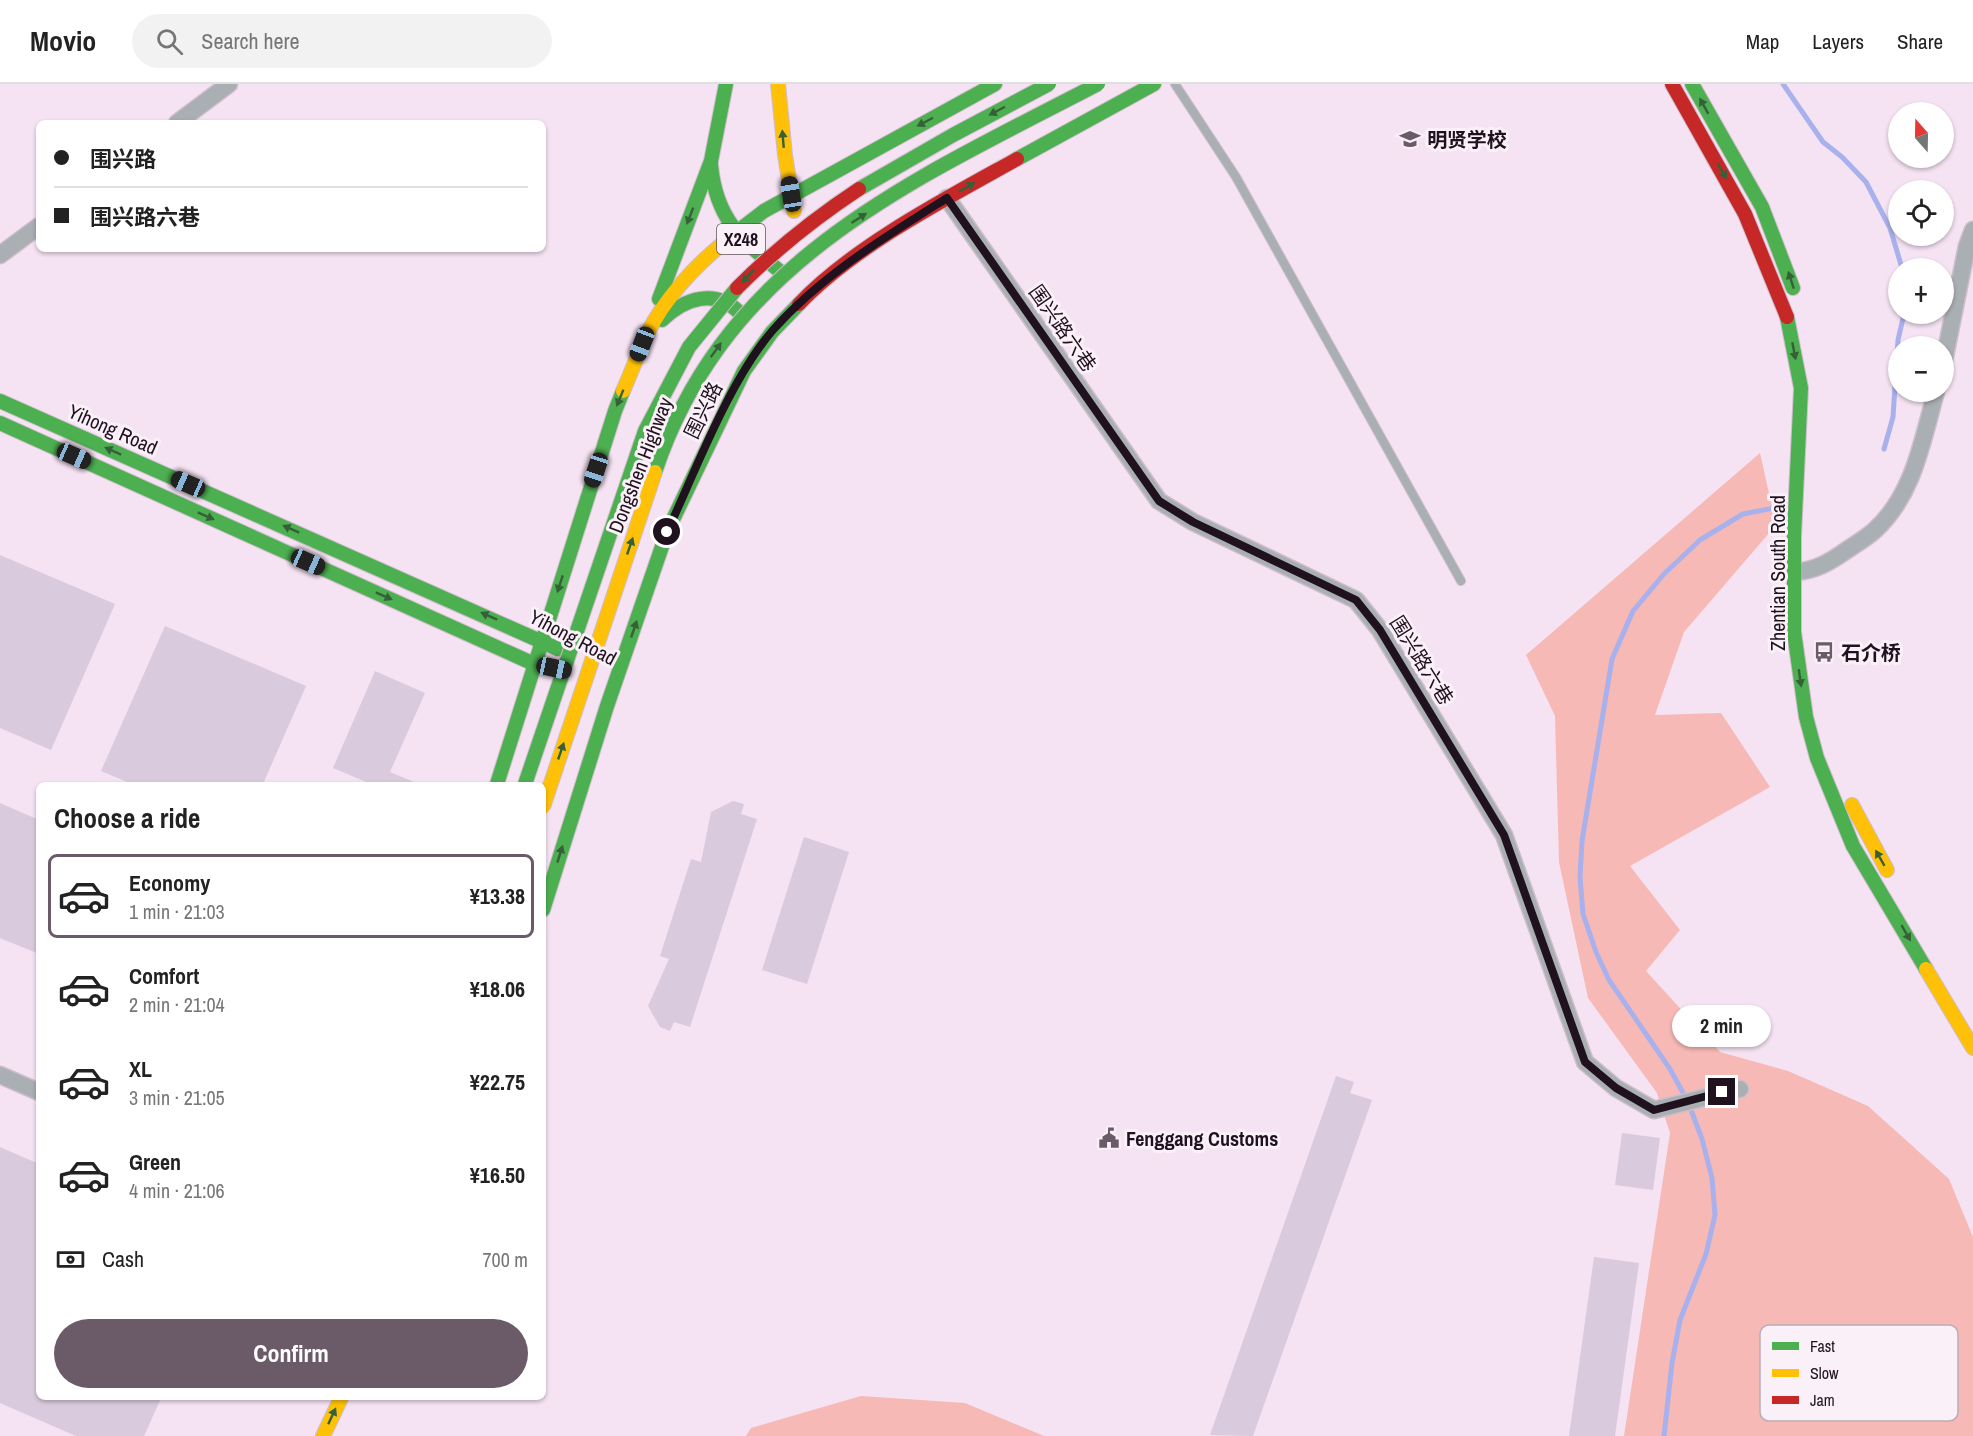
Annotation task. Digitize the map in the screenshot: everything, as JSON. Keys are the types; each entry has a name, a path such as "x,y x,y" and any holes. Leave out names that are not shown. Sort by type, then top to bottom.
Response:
{"main road":[{"name":"X248","path":"726,84 711,161 712,183 716,200 723,217 734,233 806,283"},
{"path":"778,84 791,194 806,283"},
{"path":"634,364 652,324 673,292 705,257 734,233 791,194 995,84"},
{"name":"Dongshen Highway","path":"526,782 645,431 672,375 698,334 760,263 805,226 911,158 1049,84"},
{"name":"Dongshen Highway","path":"546,798 666,440 692,386 717,348 776,280 819,245 923,177 1098,84"},
{"name":"围兴路","path":"546,900 615,682 667,532 744,372 806,283 850,261 947,198 1154,84"},
{"name":"Zhentian South Road","path":"1672,84 1745,214 1786,310 1800,388 1794,536 1806,572 1794,632 1799,675 1816,758 1853,846 1973,1048"},
{"path":"1692,84 1762,207 1784,259 1799,306"},
{"path":"498,782 615,411 711,161"},
{"path":"634,364 663,319 691,299 707,297 723,300 737,309 748,323 751,335 750,356 744,372"},
{"name":"Yihong Road","path":"0,401 542,640 615,682"},
{"name":"Yihong Road","path":"0,423 534,664 615,682"},
{"path":"1828,744 1847,795 1892,879"},
{"path":"323,1436 340,1400"}],"street":[{"path":"181,120 229,84"},
{"name":"围兴路六巷","path":"947,198 1159,501 1193,522 1356,600 1380,630 1504,835 1585,1062 1616,1088 1654,1110 1740,1089"},
{"path":"0,255 36,228"},
{"path":"1949,336 1967,246 1973,230"},
{"path":"1806,572 1829,562 1874,531 1896,506 1914,474 1933,402"},
{"path":"0,1075 36,1091"}],"lane":[{"path":"1175,84 1236,177 1461,581"}],"shaded area":[{"path":"1760,453 1776,525 1684,632 1655,715 1721,713 1770,787 1630,866 1680,930 1646,971 1720,1052 1788,1071 1868,1106 1949,1179 1973,1237 1973,1436 1624,1436 1670,1133 1657,1093 1588,998 1559,862 1555,716 1526,655"},
{"path":"861,1396 965,1403 1044,1436 746,1436 751,1428"}],"building":[{"path":"0,555 115,604 51,750 0,728"},
{"path":"165,626 306,686 264,782 127,782 101,771"},
{"path":"375,671 425,693 390,772 414,782 366,782 333,768"},
{"path":"733,801 744,804 741,814 757,819 690,1027 674,1022 670,1031 660,1027 648,1006 669,959 660,956 691,859 701,862 711,812"},
{"path":"0,803 36,819 36,953 0,938"},
{"path":"804,837 849,852 807,984 762,970"},
{"path":"1336,1076 1354,1082 1350,1093 1372,1100 1253,1436 1210,1435"},
{"path":"1622,1133 1660,1138 1653,1190 1615,1185"},
{"path":"0,1147 36,1163 36,1400 160,1400 144,1436 76,1436 0,1403"},
{"path":"1594,1257 1639,1263 1615,1436 1569,1436"}],"waterway":[{"path":"1783,84 1823,142 1842,157 1866,182 1890,228 1899,258"},
{"path":"1884,449 1893,417 1898,340 1902,324"},
{"path":"1664,1436 1672,1363 1680,1320 1706,1254 1715,1215 1712,1178 1702,1139 1688,1102 1670,1069 1609,980 1596,952 1583,914 1580,877 1582,841 1612,659 1633,611 1664,574 1700,540 1743,514 1789,505"}],"traffic: fast":[{"path":"659,299 711,161 726,84"},
{"path":"738,231 764,211 995,84"},
{"path":"859,189 1049,84"},
{"path":"655,472 687,398 728,335 778,281 834,234 896,193 961,155 1098,84"},
{"path":"1017,159 1154,84"},
{"path":"1692,84 1762,207 1793,288"},
{"path":"711,165 714,184 725,215 743,239 782,273"},
{"path":"526,782 645,431 689,347 737,288"},
{"path":"662,320 680,306 710,298 720,300 740,313"},
{"path":"546,900 607,706 667,532 744,371 772,332 799,304"},
{"path":"1787,317 1801,388 1794,536 1794,632 1806,717 1817,758 1853,846 1926,969"},
{"path":"498,782 623,391"},
{"path":"0,401 558,649"},
{"path":"0,423 534,664 554,668"}],"traffic: slow":[{"path":"778,84 785,155 794,211"},
{"path":"623,391 649,331 671,296 702,262 738,231"},
{"path":"546,798 655,472"},
{"path":"1852,805 1887,870"},
{"path":"1926,969 1973,1048"},
{"path":"323,1436 340,1400"}],"traffic: jam":[{"path":"1672,84 1745,214 1787,317"},
{"path":"799,304 846,262 902,224 1017,159"},
{"path":"737,288 796,235 859,189"}],"place":[{"name":"明贤学校","path":"1410,139"},
{"name":"石介桥","path":"1824,652"},
{"name":"Fenggang Customs","path":"1109,1138"}],"route":[{"path":"667,532 726,406 744,372 772,332 807,294 850,261 947,198 1159,501 1193,522 1356,600 1380,630 1504,835 1585,1062 1616,1088 1654,1110 1722,1092"}]}
